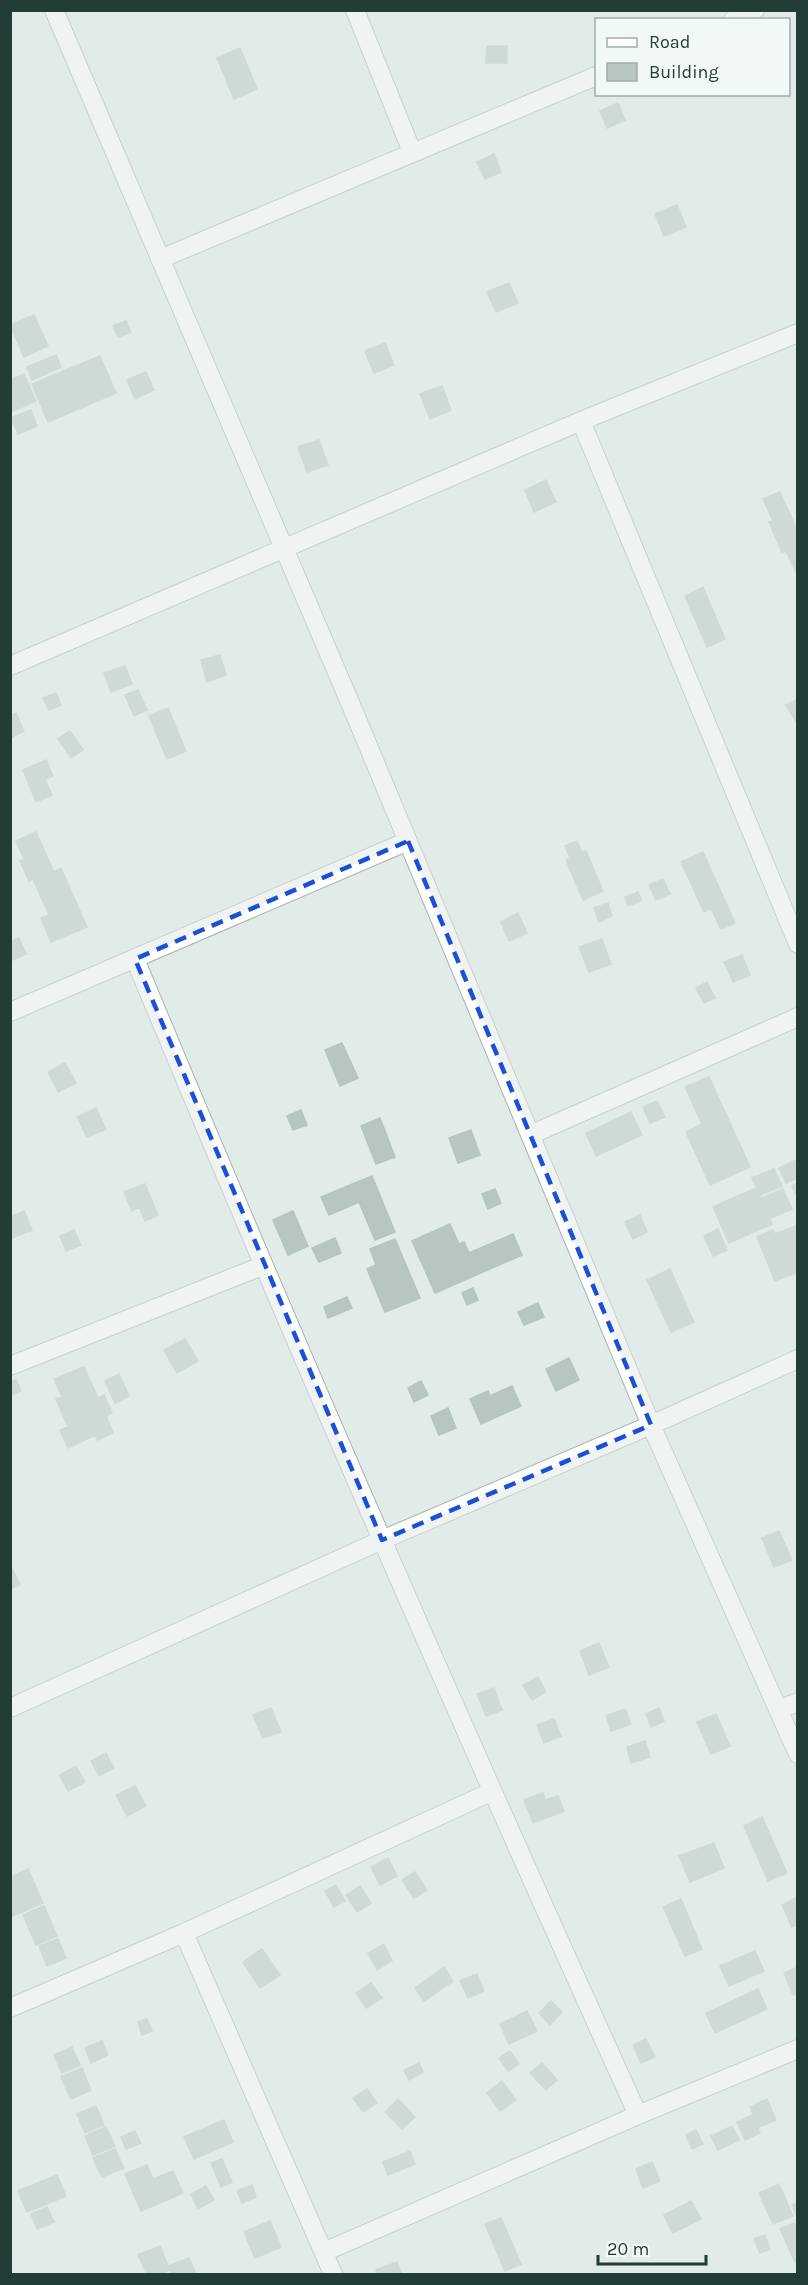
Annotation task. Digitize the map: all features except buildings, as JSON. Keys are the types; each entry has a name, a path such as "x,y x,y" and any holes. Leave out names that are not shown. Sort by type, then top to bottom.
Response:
{"street":[{"path":"54,10 284,547 651,1425 798,1754"},
{"path":"355,10 412,152"},
{"path":"737,18 755,10"},
{"path":"160,259 595,77"},
{"path":"10,666 582,421 798,333"},
{"path":"582,421 798,944"},
{"path":"10,1012 408,841"},
{"path":"135,959 262,1266 491,1792 638,2115"},
{"path":"530,1135 798,1017"},
{"path":"10,1366 262,1266"},
{"path":"10,1708 382,1540 651,1425 798,1359"},
{"path":"778,1710 798,1702"},
{"path":"10,2008 184,1933 491,1792"},
{"path":"184,1933 333,2274"},
{"path":"324,2253 638,2115 798,2049"}],"highlighted area":[{"path":"408,841 651,1425 382,1540 135,959"}]}
